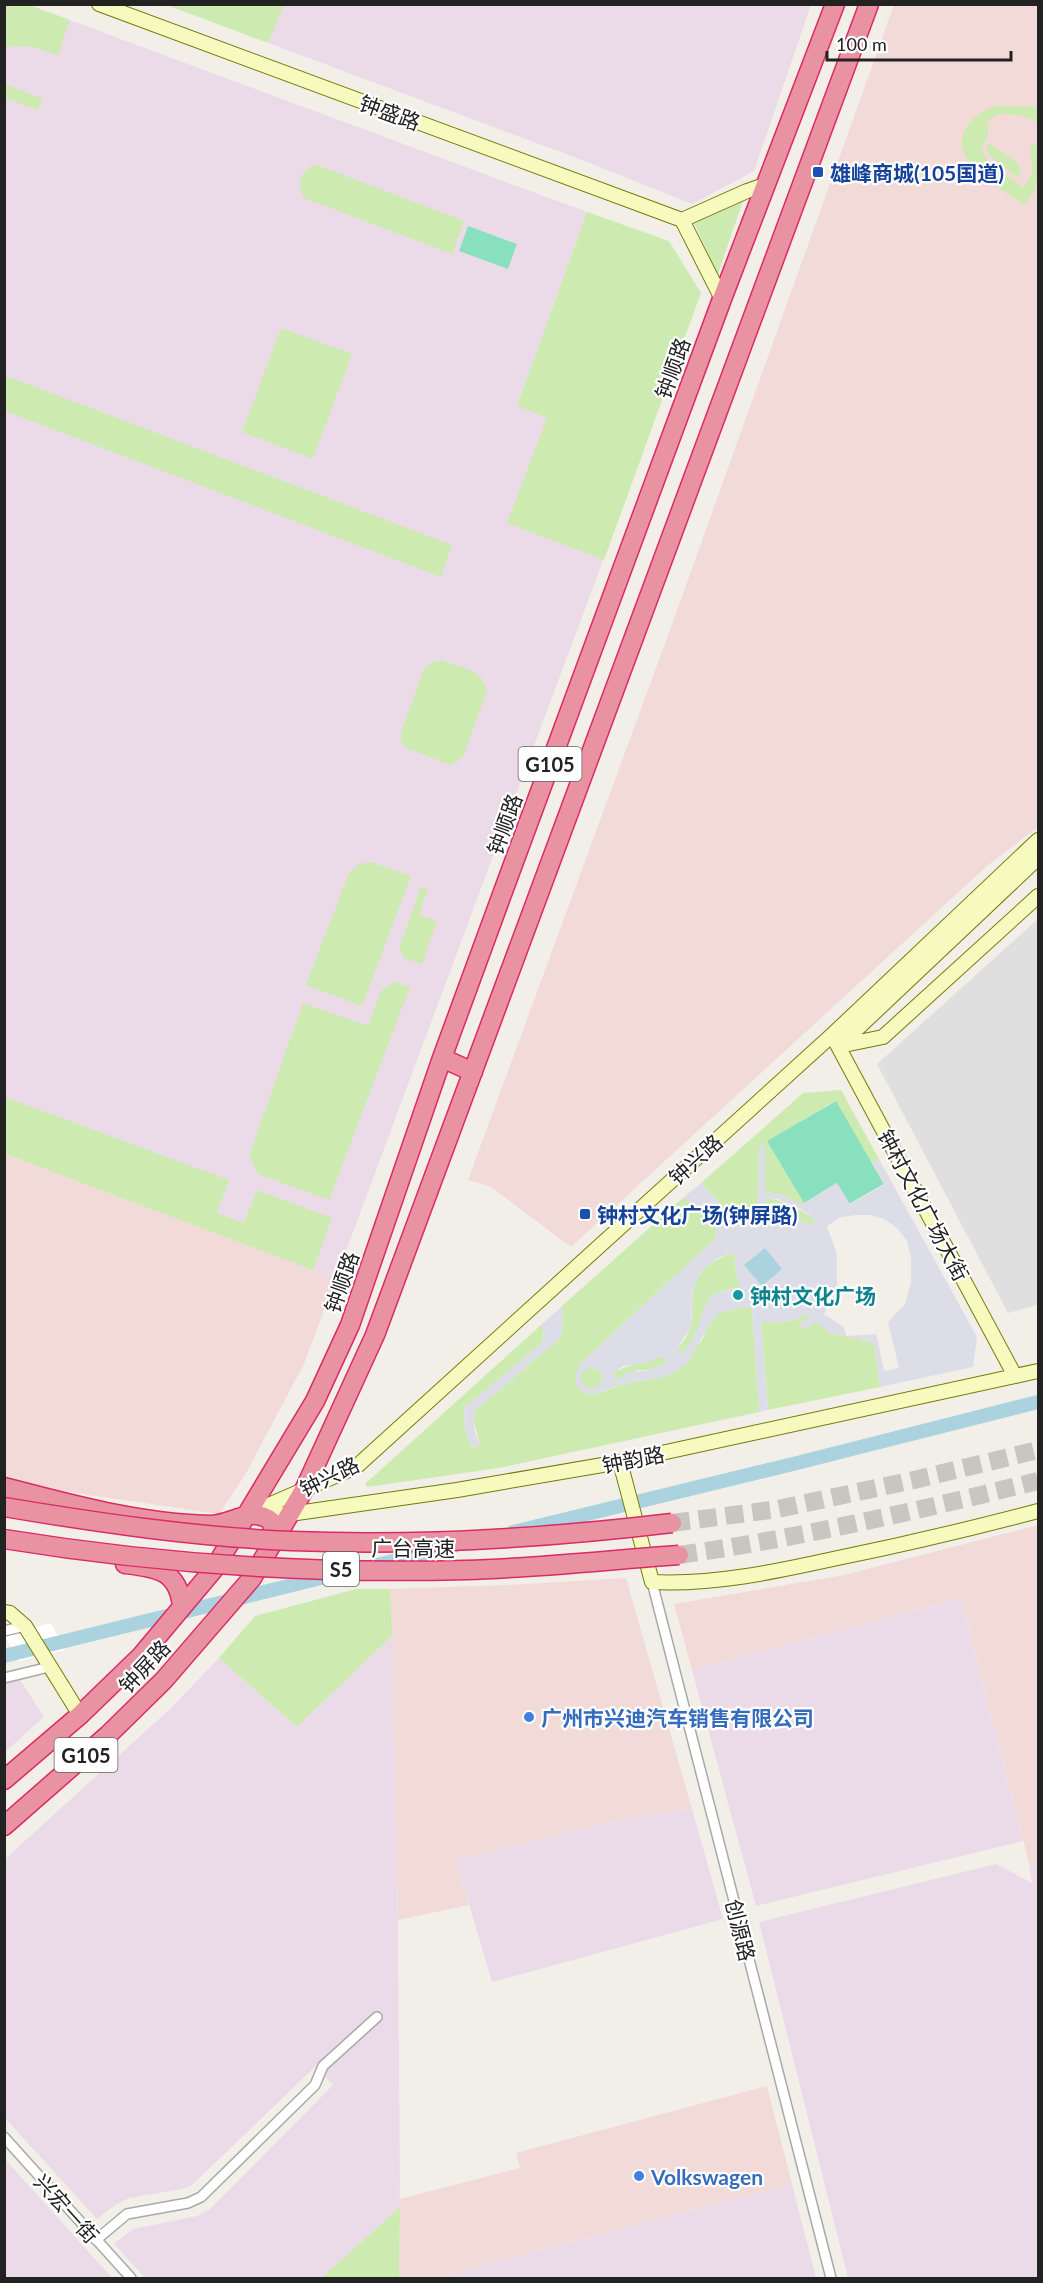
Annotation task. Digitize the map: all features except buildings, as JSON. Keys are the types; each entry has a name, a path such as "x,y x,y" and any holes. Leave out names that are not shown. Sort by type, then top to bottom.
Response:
{"highway":[{"name":"钟顺路","path":"247,1515 315,1401 350,1325 442,1058 722,299 835,4"},
{"name":"G105","path":"290,1514 305,1488 375,1335 869,4"},
{"path":"442,1058 474,1072"},
{"path":"4,1487 86,1508 159,1521 212,1526 247,1515 266,1518 274,1527 276,1538"},
{"name":"广台高速","path":"4,1507 167,1532 313,1542 417,1542 485,1539 609,1531 672,1523"},
{"name":"钟屏路","path":"4,1826 108,1735 164,1680 252,1578 290,1514"},
{"name":"钟屏路","path":"4,1780 80,1715 141,1656 214,1569 247,1515"},
{"name":"广台高速","path":"4,1539 68,1550 181,1562 281,1568 466,1570 679,1555"},
{"path":"4,1548 158,1569 169,1575 176,1584 182,1606"}],"main road":[{"name":"钟盛路","path":"99,4 682,220"},
{"path":"722,299 682,220 767,184"},
{"name":"钟兴路","path":"835,1041 1038,840"},
{"name":"钟兴路","path":"247,1515 356,1467 1038,858"},
{"path":"835,1041 883,1037 1038,896"},
{"name":"钟村文化广场大街","path":"835,1041 1016,1376"},
{"name":"钟韵路","path":"247,1515 290,1514 457,1490 620,1462 1038,1371"},
{"path":"620,1462 652,1582 708,1581 790,1569 929,1539 1038,1512"},
{"path":"4,1612 10,1613 25,1626 80,1715"},
{"path":"4,1623 25,1626"}],"street":[{"name":"创源路","path":"652,1582 831,2278"},
{"path":"4,1631 25,1626"},
{"path":"4,1678 46,1661"},
{"path":"96,2240 127,2214 188,2203 201,2197 315,2085 323,2066 377,2017"},
{"name":"兴宏一街","path":"4,2137 131,2278"}],"shaded area":[{"path":"4,5 29,5 587,212 517,406 643,453 336,1278 5,1154"},
{"path":"167,5 811,5 754,171 692,204 587,162"},
{"path":"894,5 1038,5 1038,827 987,866 571,1247 491,1187 468,1180 671,627"},
{"path":"1038,919 1038,1305 1008,1313 877,1064"},
{"path":"759,1145 765,1145 765,1192 778,1194 802,1204 837,1183 850,1204 884,1185 872,1163 879,1159 977,1337 973,1367 880,1387 875,1347 871,1342 830,1333 816,1322 804,1330 799,1324 810,1316 809,1314 786,1322 761,1322 768,1410 759,1412 752,1308 738,1308 718,1314 707,1328 687,1364 665,1377 621,1384 596,1394 580,1391 575,1375 580,1364 715,1239 717,1229 684,1197 701,1183 731,1215 736,1217 758,1214","holes":["765,1198 778,1199 801,1209 815,1220 812,1226 793,1217 764,1213","870,1215 884,1219 896,1227 907,1241 911,1257 911,1283 905,1304 888,1322 899,1368 884,1371 875,1328 876,1334 846,1336 844,1327 824,1314 837,1285 837,1254 827,1226 841,1217","730,1253 735,1256 736,1274 741,1286 716,1293 709,1299 694,1337 682,1354 677,1348 691,1327 692,1292 700,1273 716,1259","663,1356 666,1363 649,1370 626,1373 617,1380 612,1374 623,1366 648,1362","589,1367 599,1370 602,1377 601,1383 593,1389 586,1388 580,1378 583,1371"]},
{"path":"4,1154 336,1278 304,1364 245,1475 219,1514 48,1489 5,1475"},
{"path":"562,1306 563,1329 560,1338 475,1411 473,1419 480,1445 472,1448 465,1429 464,1408 542,1343 544,1331 541,1325"},
{"path":"1038,1525 1038,1861 1029,1863 961,1598 692,1670 674,1604 844,1575"},
{"name":"广州市兴迪汽车销售有限公司","path":"626,1578 692,1809 627,1818 456,1860 469,1905 398,1920 390,1589"},
{"path":"961,1598 1023,1841 756,1906 692,1670"},
{"path":"392,1636 398,1920 400,2207 321,2278 145,2278 114,2244 133,2229 197,2216 210,2209 333,2085 316,2066 192,2185 182,2189 129,2198 115,2205 97,2219 5,2118 5,1859 171,1708 219,1658 297,1727"},
{"path":"19,1678 44,1717 5,1752 5,1682"},
{"path":"692,1809 723,1919 492,1982 456,1860 627,1818"},
{"path":"1038,1861 1038,2278 848,2278 759,1922 996,1864 1032,1883 1029,1863"},
{"name":"Volkswagen","path":"767,2086 792,2184 435,2278 399,2278 400,2199 520,2168 516,2153"},
{"path":"5,2159 112,2278 5,2278"},
{"path":"792,2184 816,2278 435,2278"}],"green space":[{"path":"5,4 29,5 70,20 58,55 32,47 5,46"},
{"path":"167,5 284,5 268,43"},
{"path":"5,84 43,99 38,110 5,98"},
{"path":"995,106 1038,107 1038,122 1018,115 998,114 988,121 988,136 981,149 987,160 1024,188 1033,172 1030,147 1032,144 1037,146 1038,177 1033,192 1024,205 977,170 965,154 962,145 965,129 971,121"},
{"path":"989,143 1018,163 1021,169 1018,178 988,154 986,149"},
{"path":"317,165 464,221 452,254 304,198 300,187 301,177 307,169"},
{"path":"743,201 718,274 694,223"},
{"path":"587,212 669,241 701,293 604,560 507,523 547,418 517,406"},
{"path":"468,226 517,244 508,269 459,251"},
{"path":"281,328 352,354 313,459 242,432"},
{"path":"4,375 452,545 441,577 5,411"},
{"path":"441,660 475,673 487,691 463,757 451,765 406,748 401,741 401,733 424,668 432,662"},
{"path":"372,862 411,876 362,1006 306,985 349,873 359,864"},
{"path":"421,887 428,889 419,915 437,921 422,964 404,958 399,948"},
{"path":"395,982 410,987 329,1200 258,1174 249,1156 303,1003 368,1026 381,991"},
{"path":"841,1090 879,1159 872,1163 835,1101 768,1141 804,1203 765,1192 764,1145 759,1145 758,1214 736,1217 731,1215 701,1183 803,1093"},
{"path":"5,1097 229,1180 217,1213 244,1223 257,1190 332,1218 313,1270 5,1154"},
{"path":"836,1101 884,1184 849,1204 837,1183 804,1203 767,1141"},
{"path":"684,1197 717,1229 715,1239 580,1364 581,1391 603,1392 621,1384 665,1377 702,1340 707,1328 718,1314 738,1308 752,1307 759,1412 499,1468 367,1487 365,1484 541,1325 544,1331 542,1343 464,1408 465,1429 472,1448 480,1445 473,1419 475,1411 560,1338 563,1329 562,1306"},
{"path":"765,1198 797,1208 815,1220 812,1226 793,1217 764,1213"},
{"path":"731,1253 735,1256 736,1274 741,1286 721,1292 710,1299 698,1330 682,1354 677,1349 690,1328 693,1291 697,1278 706,1267"},
{"path":"809,1314 831,1333 871,1342 875,1347 880,1387 768,1410 761,1322 786,1322"},
{"path":"663,1356 666,1363 649,1370 637,1370 617,1381 612,1374 624,1368"},
{"path":"591,1367 599,1370 602,1378 599,1386 591,1389 583,1386 580,1378 583,1370"},
{"path":"356,1589 390,1589 392,1636 297,1727 219,1658 255,1616"},
{"path":"400,2207 399,2278 321,2278"}],"water":[{"path":"765,1248 782,1269 762,1286 744,1265"}],"pier":[{"path":"51,1623 65,1650 19,1661 4,1635"}],"waterway":[{"path":"513,1532 1038,1402"},
{"path":"373,1566 454,1546"},
{"path":"4,1656 337,1574"}],"tunnel":[{"path":"672,1523 778,1509 914,1480 1038,1450"},
{"path":"679,1555 860,1522 1038,1481"}],"place":[{"name":"雄峰商城(105国道)","path":"818,172"},
{"name":"钟村文化广场(钟屏路)","path":"585,1214"},
{"name":"钟村文化广场","path":"738,1295"},
{"name":"广州市兴迪汽车销售有限公司","path":"529,1717"},
{"name":"Volkswagen","path":"639,2176"}]}
